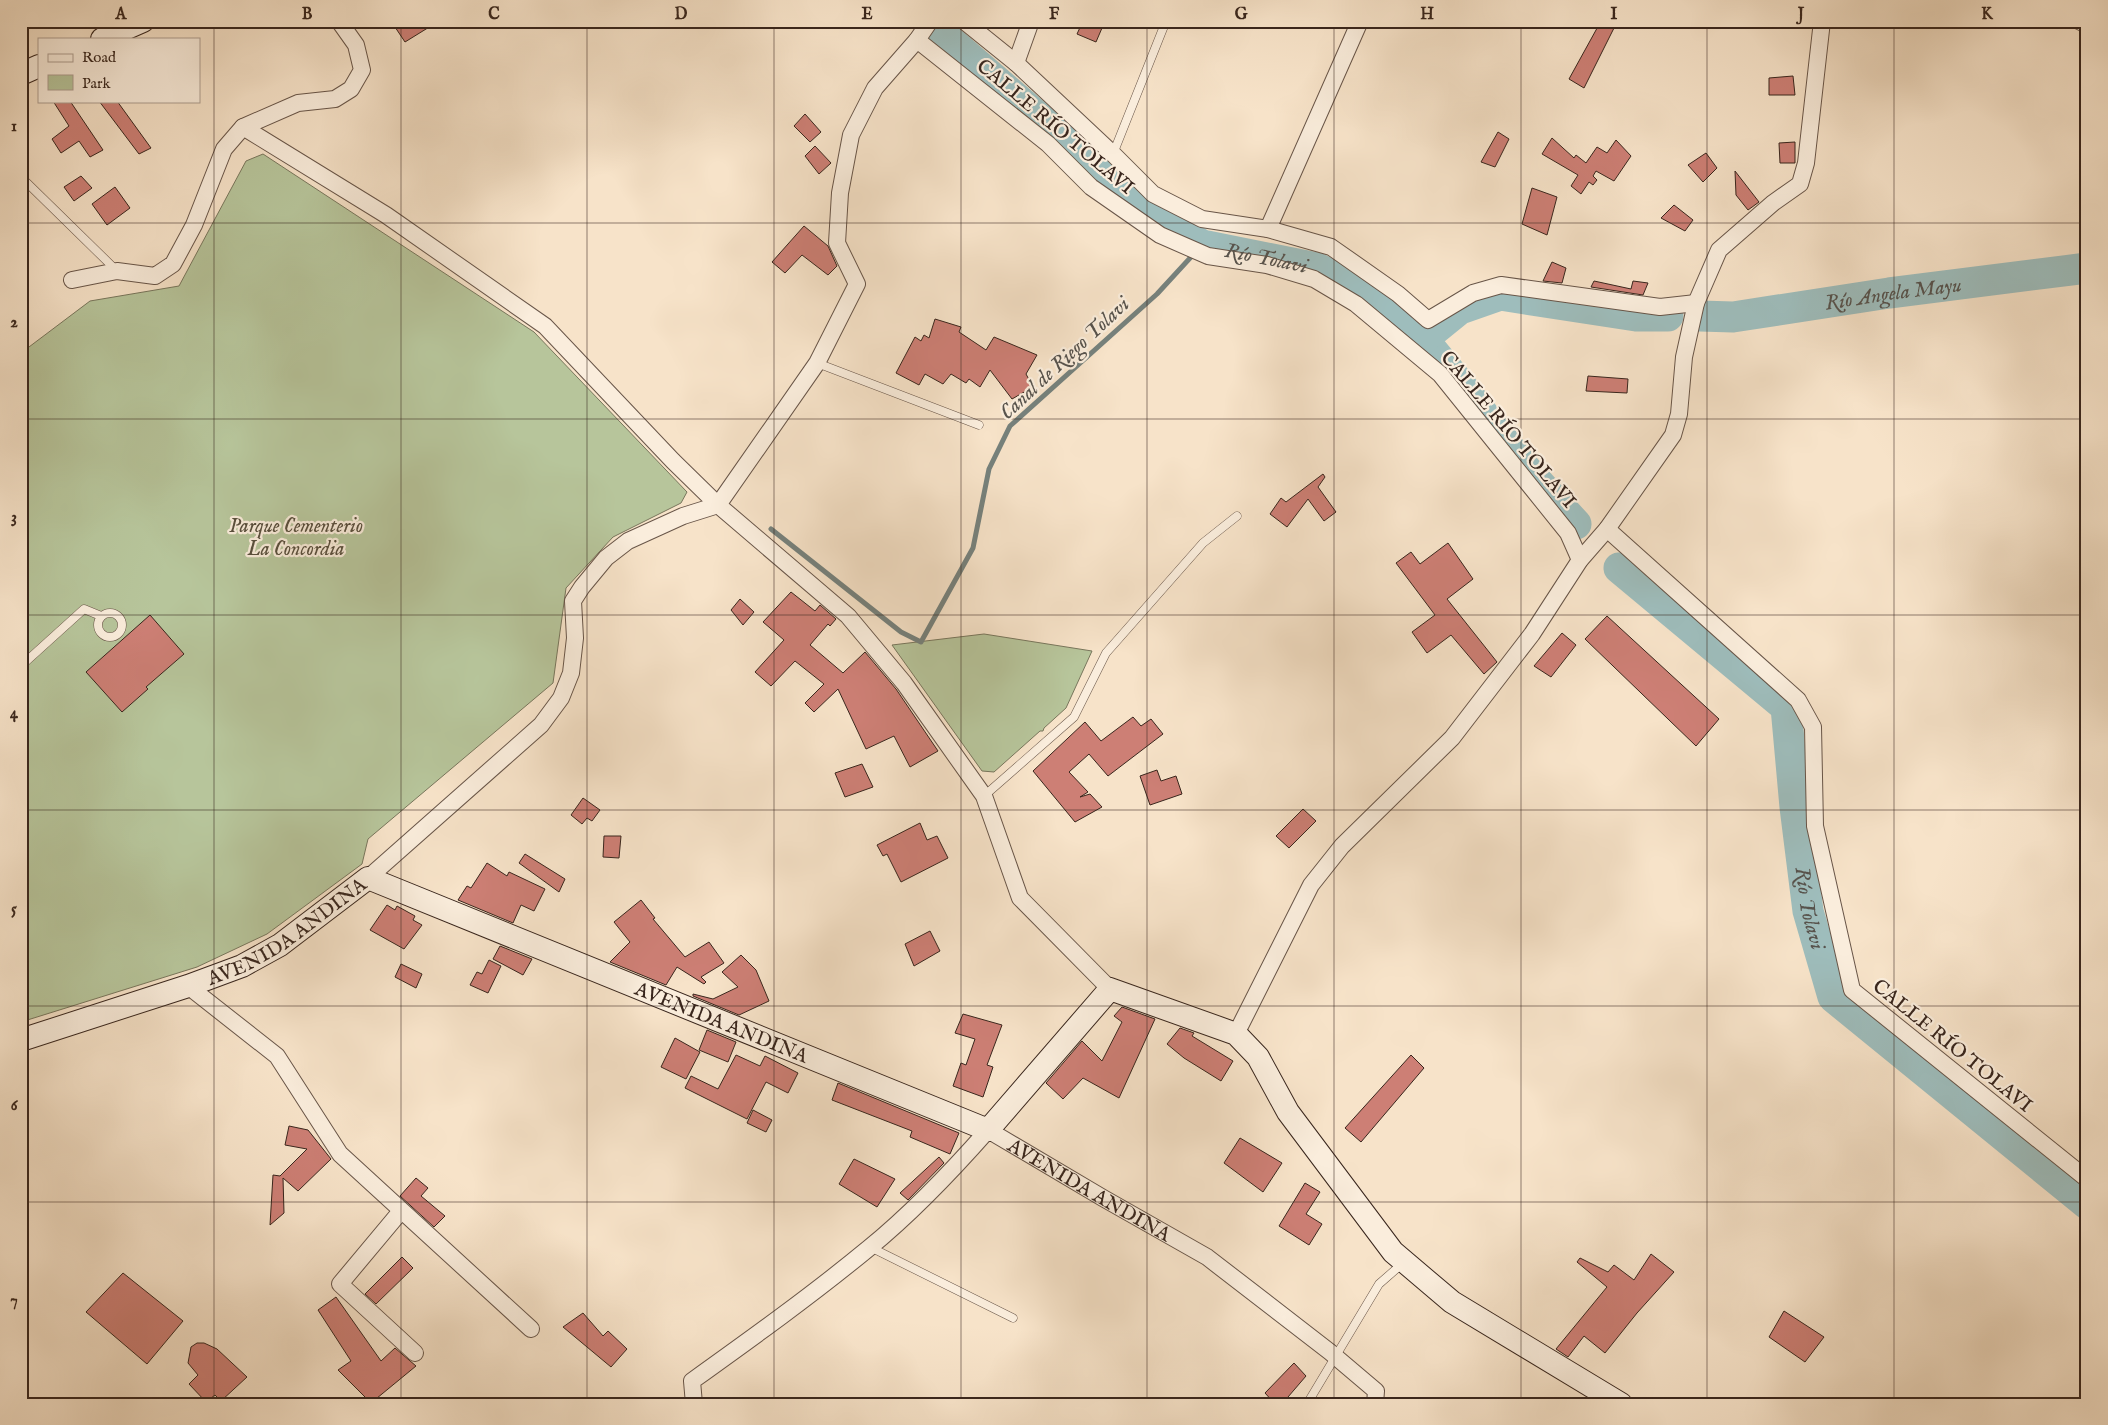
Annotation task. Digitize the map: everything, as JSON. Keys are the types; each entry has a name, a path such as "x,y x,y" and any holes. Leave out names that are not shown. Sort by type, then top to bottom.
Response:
{"street":[{"path":"104,38 143,21"},
{"path":"72,280 117,271 155,276 172,264 194,225 224,149 243,127 298,103 335,99 351,89 362,70 356,45 339,21"},
{"path":"368,878 541,725 561,698 571,673 576,638 573,601 606,558 628,541 683,516 718,505 817,362 857,284 837,243 840,193 851,135 875,88 917,40 930,21"},
{"name":"CALLE RÍO TOLAVI","path":"964,21 1016,63 1114,154 1153,194 1202,220 1268,229 1331,248 1398,294 1428,320 1473,293 1501,285 1660,307 1696,303"},
{"path":"1016,63 1031,21"},
{"path":"1268,229 1360,21"},
{"path":"1236,1034 1311,885 1342,846 1452,738 1532,634 1580,560 1607,529 1673,435 1679,414 1684,357 1696,303 1719,250 1773,203 1800,184 1806,163 1822,21"},
{"path":"2079,21 2087,25"},
{"name":"CALLE RÍO TOLAVI","path":"917,40 1048,144 1091,187 1160,235 1208,256 1267,265 1314,279 1356,304 1440,374 1568,533 1580,560"},
{"path":"21,74 38,66"},
{"path":"243,127 386,214 545,326 673,461 718,505 848,616 904,683 984,796 1020,898 1110,989 1236,1034 1258,1057 1288,1112 1393,1252 1452,1302 1621,1404"},
{"name":"CALLE RÍO TOLAVI","path":"1607,529 1798,700 1810,720 1813,727 1815,826 1852,990 2087,1179"},
{"name":"AVENIDA ANDINA","path":"21,1040 188,986 242,966 280,945 368,878 988,1130 1207,1257 1376,1391 1375,1404"},
{"path":"188,986 277,1056 340,1154 531,1329"},
{"path":"694,1404 692,1381 820,1287 870,1247 948,1175 1110,989"},
{"path":"402,1211 340,1284 415,1353"}],"lane":[{"path":"1114,154 1166,21"},
{"path":"21,177 117,271"},
{"path":"817,362 979,425"},
{"path":"984,796 1074,718 1106,653 1203,544 1237,516"},
{"path":"21,666 84,609 101,616"},
{"path":"870,1247 1013,1318"},
{"path":"1307,1404 1379,1284 1405,1262"}],"green space":[{"name":"Parque Cementerio La Concordia","path":"263,154 534,332 687,492 681,503 613,537 566,588 553,683 368,839 362,864 267,934 197,967 21,1022 21,353 90,301 179,286 246,161"},
{"path":"984,634 1092,651 1066,708 1043,731 1040,731 994,772 982,771 892,645"}],"building":[{"path":"391,21 439,21 405,42"},
{"path":"1083,21 1105,21 1096,42 1077,34"},
{"path":"1601,21 1614,28 1584,88 1569,79"},
{"path":"1793,76 1795,95 1769,95 1769,78"},
{"path":"54,102 71,102 103,150 90,157 79,141 61,153 52,139 69,126"},
{"path":"100,102 118,102 151,148 139,154"},
{"path":"805,114 821,132 810,142 794,126"},
{"path":"1498,132 1509,139 1495,167 1481,162"},
{"path":"1552,138 1574,158 1576,155 1586,163 1597,147 1607,153 1616,140 1631,156 1614,181 1596,171 1593,176 1597,180 1593,185 1589,182 1581,194 1571,186 1578,175 1542,154"},
{"path":"1795,142 1795,163 1780,163 1779,143"},
{"path":"815,146 831,163 819,174 805,156"},
{"path":"1706,153 1717,168 1703,182 1688,165"},
{"path":"1735,171 1759,202 1748,210 1736,195"},
{"path":"81,176 92,188 74,201 64,187"},
{"path":"115,187 130,208 107,225 92,204"},
{"path":"1532,188 1557,197 1547,235 1522,224"},
{"path":"1674,205 1693,220 1685,231 1661,218"},
{"path":"804,226 828,246 837,266 828,275 802,255 785,273 772,262"},
{"path":"1552,262 1566,268 1562,283 1543,281"},
{"path":"1594,281 1631,289 1633,281 1648,283 1643,295 1591,287"},
{"path":"935,319 961,327 959,332 986,350 994,337 1037,355 1026,374 1033,387 1012,399 990,370 980,387 969,379 966,383 951,374 943,384 925,374 919,385 896,373 915,337 921,341 924,335 929,338"},
{"path":"1588,376 1628,379 1627,393 1586,391"},
{"path":"1323,474 1325,477 1318,487 1336,512 1324,521 1308,499 1287,527 1270,514 1281,498 1286,502"},
{"path":"1448,543 1473,579 1447,599 1497,662 1484,674 1451,635 1427,653 1412,632 1435,615 1396,563 1411,552 1420,564"},
{"path":"791,592 815,611 820,605 836,619 830,626 828,624 810,645 843,673 865,652 896,689 938,751 910,767 894,736 866,749 838,689 814,712 805,703 824,684 795,661 771,686 755,672 784,640 763,622"},
{"path":"740,599 754,612 743,625 731,610"},
{"path":"150,615 184,654 146,687 148,689 122,712 86,672"},
{"path":"1607,616 1719,719 1696,746 1585,639"},
{"path":"1562,633 1576,645 1551,677 1534,666"},
{"path":"1133,717 1141,726 1151,719 1163,734 1108,776 1089,754 1069,772 1088,792 1080,797 1090,794 1102,807 1075,822 1033,771 1085,722 1101,741"},
{"path":"862,764 873,787 845,797 835,773"},
{"path":"1157,770 1161,781 1176,776 1182,794 1150,805 1140,776"},
{"path":"583,798 600,810 592,821 587,818 582,824 571,815"},
{"path":"1303,809 1316,821 1289,848 1276,836"},
{"path":"920,823 927,840 937,836 948,858 901,882 887,854 883,856 877,845"},
{"path":"604,836 621,836 619,858 603,857"},
{"path":"525,854 565,879 559,892 519,863"},
{"path":"487,863 507,876 509,872 545,889 534,911 521,905 513,923 458,900 467,886 471,888"},
{"path":"641,900 655,918 653,919 685,957 709,942 724,963 701,977 706,982 704,984 677,967 666,985 610,962 630,942 614,922"},
{"path":"387,905 395,910 397,906 415,916 413,920 422,925 404,949 370,930"},
{"path":"930,931 940,951 914,966 905,944"},
{"path":"500,946 532,959 523,975 493,959"},
{"path":"741,955 756,970 769,1001 739,1015 693,996 693,994 713,999 738,987 722,972"},
{"path":"489,960 501,966 488,993 470,985 477,972 482,974"},
{"path":"401,964 422,974 416,988 395,977"},
{"path":"1122,1007 1155,1019 1119,1098 1083,1078 1063,1099 1046,1083 1082,1041 1102,1061 1122,1022 1114,1016"},
{"path":"963,1014 1002,1025 987,1065 993,1067 983,1097 953,1086 961,1063 966,1065 975,1039 955,1033"},
{"path":"1180,1028 1194,1033 1192,1036 1233,1061 1221,1081 1184,1058 1167,1044"},
{"path":"707,1030 736,1042 728,1062 699,1050"},
{"path":"675,1038 700,1052 686,1079 661,1067"},
{"path":"736,1055 760,1066 765,1056 798,1073 788,1093 766,1082 747,1119 685,1088 691,1076 718,1089"},
{"path":"1411,1055 1424,1068 1361,1142 1345,1128"},
{"path":"838,1083 959,1133 950,1154 910,1137 912,1131 832,1100"},
{"path":"753,1110 772,1120 766,1132 747,1123"},
{"path":"289,1126 308,1130 331,1159 298,1191 283,1178 284,1213 270,1225 273,1175 280,1176 307,1149 285,1145"},
{"path":"1240,1138 1282,1163 1263,1192 1224,1163"},
{"path":"939,1157 944,1163 908,1200 900,1193"},
{"path":"854,1159 895,1179 877,1207 839,1184"},
{"path":"416,1178 428,1188 421,1196 445,1216 434,1227 400,1196"},
{"path":"1305,1183 1320,1192 1306,1214 1322,1224 1309,1245 1279,1226"},
{"path":"1651,1254 1674,1272 1637,1313 1605,1353 1584,1336 1568,1357 1556,1349 1607,1287 1577,1262 1580,1258 1608,1272 1614,1265 1634,1280"},
{"path":"402,1257 413,1268 376,1304 365,1294"},
{"path":"123,1273 183,1321 147,1364 86,1312"},
{"path":"336,1297 381,1361 395,1348 416,1366 371,1403 338,1370 351,1361 318,1310"},
{"path":"1784,1311 1824,1337 1805,1362 1769,1337"},
{"path":"583,1313 603,1336 608,1331 627,1349 611,1367 563,1327"},
{"path":"197,1343 204,1343 217,1349 247,1377 221,1401 215,1395 206,1402 189,1384 198,1375 188,1363 191,1347"},
{"path":"1294,1363 1306,1376 1282,1404 1275,1404 1265,1393"}],"waterway":[{"name":"Río Tolavi","path":"927,21 1154,217 1202,245 1317,268 1356,287 1423,339 1525,468 1576,524"},
{"name":"Canal de Riego Tolavi","path":"771,529 901,632 921,642 973,548 989,469 1010,426 1157,294 1202,245"},
{"name":"Río Angela Mayu","path":"1700,316 1733,317 1889,293 2087,268"},
{"name":"Río Angela Mayu","path":"1423,339 1460,309 1500,295 1636,316 1668,316"},
{"name":"Río Tolavi","path":"1619,568 1786,707 1795,807 1808,911 1833,997 2087,1204"}]}
